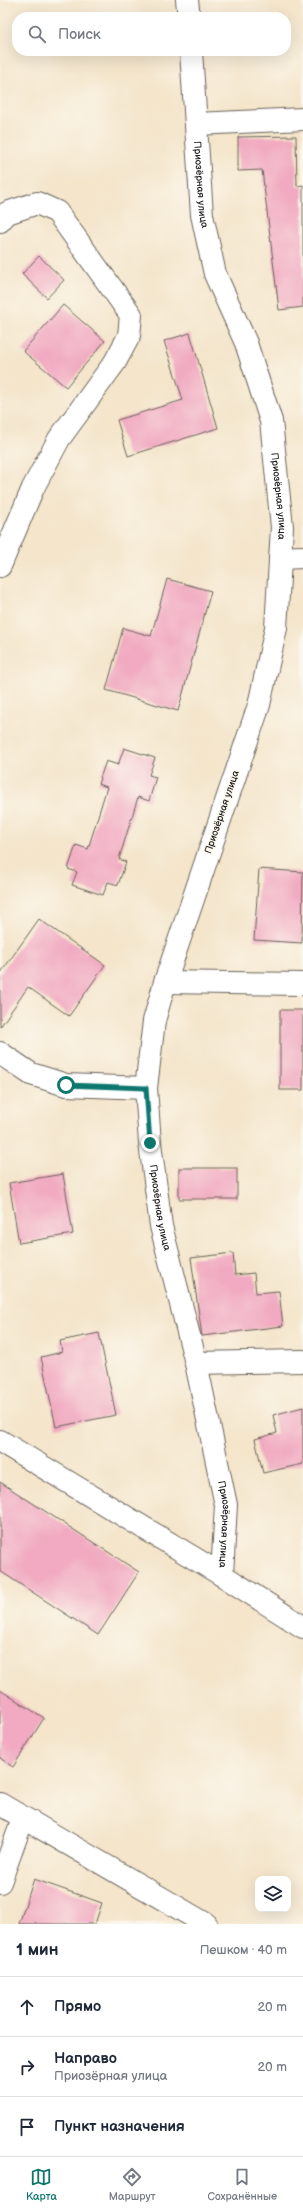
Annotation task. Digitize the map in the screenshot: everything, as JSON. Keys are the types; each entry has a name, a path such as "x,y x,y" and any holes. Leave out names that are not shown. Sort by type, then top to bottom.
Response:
{"street":[{"path":"187,0 188,12"},
{"name":"Приозёрная улица","path":"191,56 202,215 215,274 246,343 271,422 282,527 276,628 259,705 165,982 154,1021 146,1088 150,1143 161,1226 196,1362 226,1505 222,1575"},
{"path":"196,124 303,119"},
{"path":"0,221 8,213 37,203 57,212 131,315 129,336 115,362 59,439 33,488 0,566"},
{"path":"280,558 303,557"},
{"path":"165,982 303,984"},
{"path":"0,1053 31,1074 66,1085 146,1088"},
{"path":"196,1362 303,1361"},
{"path":"0,1440 222,1575 303,1627"},
{"path":"0,1804 206,1924"},
{"path":"0,1882 24,1818"}],"building":[{"path":"296,136 297,186 303,185 303,307 279,310 262,170 238,171 238,137"},
{"path":"39,256 64,280 47,298 22,274"},
{"path":"63,305 105,341 66,387 23,351"},
{"path":"190,333 218,428 128,456 117,420 183,400 164,341"},
{"path":"167,579 211,591 178,711 106,690 123,628 151,636"},
{"path":"124,748 155,758 149,775 156,777 149,801 138,797 119,859 126,862 118,885 108,882 103,895 72,885 77,872 68,869 76,845 88,849 107,787 98,784 106,761 118,765"},
{"path":"259,869 303,872 302,943 254,940"},
{"path":"39,919 105,965 69,1016 28,987 0,1027 0,974"},
{"path":"280,1010 303,1010 303,1090 280,1090"},
{"path":"179,1168 237,1168 237,1199 179,1199"},
{"path":"63,1174 73,1234 19,1243 9,1183"},
{"path":"233,1253 235,1275 254,1273 256,1293 279,1291 283,1326 202,1336 191,1258"},
{"path":"99,1333 116,1415 56,1427 41,1357 62,1352 60,1341"},
{"path":"303,1407 303,1464 263,1473 255,1439 277,1433 273,1415"},
{"path":"0,1482 139,1572 98,1635 0,1571"},
{"path":"0,1690 44,1718 13,1767 0,1758"},
{"path":"34,1879 102,1903 95,1924 19,1924"}],"route":[{"path":"66,1085 146,1088 150,1143"}]}
